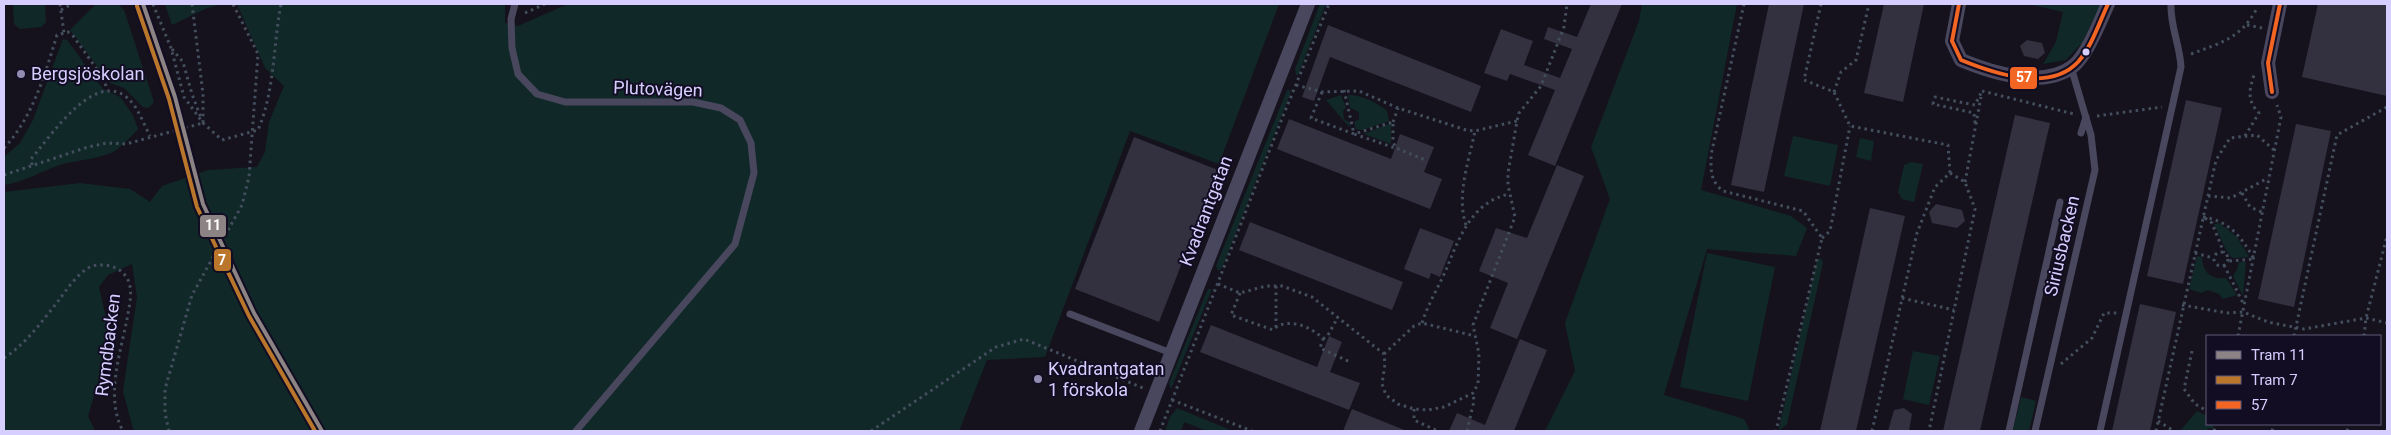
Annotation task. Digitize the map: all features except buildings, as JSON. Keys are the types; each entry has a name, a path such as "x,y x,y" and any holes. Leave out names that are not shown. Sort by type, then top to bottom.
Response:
{"street":[{"name":"Kvadrantgatan","path":"1141,431 1308,4"},
{"path":"1959,4 1952,41 1961,60 1986,70 2024,77 2044,76 2071,67 2084,51 2108,4"},
{"path":"2272,92 2268,63 2280,4"}],"lane":[{"name":"Plutovägen","path":"515,4 511,19 512,48 518,74 537,94 565,102 693,102 722,108 740,120 751,143 754,174 734,244 576,431"},
{"path":"2100,431 2181,67 2173,29 2171,4"},
{"name":"Siriusbacken","path":"2034,431 2095,170 2091,135 2071,67"},
{"path":"2081,133 2086,117"},
{"path":"2009,431 2060,202"},
{"path":"1070,314 1171,353"}],"path":[{"path":"60,4 64,33"},
{"path":"61,10 72,4"},
{"path":"153,4 171,48 184,97 203,123 222,140 258,130 275,59 281,4"},
{"path":"192,4 203,94 203,123"},
{"path":"169,431 165,413 165,389 192,295 242,205 249,177 258,54 233,4"},
{"path":"511,19 544,4"},
{"path":"1160,431 1329,4"},
{"path":"1218,284 1240,293 1253,288 1276,286 1312,297 1384,354 1385,364 1382,384 1386,395 1398,404 1428,410 1444,407 1473,393 1478,384 1480,370 1473,326 1515,217 1508,173 1517,121 1519,113 1541,86 1564,27 1567,4"},
{"path":"1744,4 1712,155 1711,172 1716,185 1723,191 1803,211 1822,238"},
{"path":"1776,431 1822,238 1830,231 1850,126 1834,92 1804,80 1821,4"},
{"path":"1834,92 1841,72 1856,60 1869,4"},
{"path":"2180,57 2224,42 2234,36 2247,25 2256,10"},
{"path":"2247,25 2265,29"},
{"path":"4,148 18,129 36,97 57,35 68,32 72,36 104,79 107,90"},
{"path":"171,48 182,62 203,123"},
{"path":"1296,85 1322,92 1359,91 1398,108 1475,131 1517,121"},
{"path":"32,165 31,159 78,106 93,94 107,90 121,93 133,104 150,136"},
{"path":"1344,90 1354,134"},
{"path":"1982,91 2086,117 2173,105"},
{"path":"1929,431 1975,209 1964,182 1982,91"},
{"path":"1975,123 1974,113 1933,104 1935,97 1975,105 1982,91"},
{"path":"1322,92 1311,118 1425,160"},
{"path":"2238,335 2281,117 2272,92"},
{"path":"2294,335 2337,135 2387,107"},
{"path":"1396,148 1393,142 1392,122 1398,108"},
{"path":"2245,136 2259,112"},
{"path":"1354,134 1392,122"},
{"path":"4,175 88,147 107,143 126,144 203,123"},
{"path":"1850,126 1948,146 1950,173"},
{"path":"1466,225 1463,217 1464,179 1475,131"},
{"path":"2156,431 2182,305 2216,160 2230,138 2257,135 2274,150"},
{"path":"1950,173 1964,182"},
{"path":"1872,431 1917,233 1935,186 1950,173"},
{"path":"2208,196 2227,198 2242,193 2268,178"},
{"path":"2242,193 2250,207 2262,212"},
{"path":"1422,323 1466,225 1490,201 1510,194"},
{"path":"2203,217 2212,222 2228,261"},
{"path":"2203,217 2218,219 2226,224 2247,247 2254,259"},
{"path":"2364,335 2366,318 2387,236"},
{"path":"2194,252 2214,258"},
{"path":"2224,253 2217,254 2214,260 2217,265 2224,265 2228,261 2254,259"},
{"name":"Rymdbacken","path":"4,358 28,336 72,283 89,268 100,265 117,268 124,273 129,281 130,299 114,392 115,416 123,431"},
{"path":"2224,265 2245,306"},
{"path":"1276,286 1276,327"},
{"path":"1240,293 1231,315 1273,330 1276,327 1301,324 1323,339"},
{"path":"1902,298 1954,310"},
{"path":"2182,305 2227,313 2244,312 2268,322 2304,329 2366,318 2387,323"},
{"path":"2049,369 2060,366 2092,338 2104,313 2126,313"},
{"path":"1338,317 1328,335 1323,339 1320,348 1350,362"},
{"path":"1384,354 1414,326 1422,323 1475,336"},
{"path":"871,431 996,347 1024,339 1252,431"},
{"path":"2192,351 2184,389 2195,404 2206,410"},
{"path":"1467,431 1474,402 1473,393"},
{"path":"1414,408 1414,420 1438,431"},
{"path":"2158,421 2174,431"}],"green space":[{"path":"13,4 45,4 46,22 41,27 20,29 14,24"},
{"path":"96,4 118,4 124,10 154,102 148,108 143,107 124,88 110,83 70,30"},
{"path":"165,4 221,4 205,9 172,25"},
{"path":"237,4 505,4 505,23 518,26 568,4 1279,4 1219,164 1130,131 1045,357 987,360 959,431 137,431 133,429 123,391 137,297 132,264 108,275 99,287 107,322 108,349 88,416 95,431 4,431 4,192 80,183 130,189 150,202 162,186 208,170 257,167 265,152 269,122 284,86 265,68"},
{"path":"1320,4 1326,4 1298,75 1296,75 1295,69"},
{"path":"1642,4 1737,4 1701,190 1791,216 1807,228 1796,256 1707,249 1664,395 1744,419 1750,431 1545,431 1575,371 1565,323 1610,199 1591,147 1639,21"},
{"path":"2028,4 2101,4 2082,43 2066,60 2043,64 2056,42 2063,12"},
{"path":"63,39 67,40 103,89 120,97 133,115 138,129 113,152 95,158 63,164 4,185 4,157 20,143 33,120"},
{"path":"1287,90 1290,90 1290,94 1222,268 1218,271 1216,266"},
{"path":"1341,95 1346,108 1343,111 1344,119 1349,122 1350,128 1326,100"},
{"path":"1348,95 1364,98 1378,105 1387,111 1389,121 1362,130 1356,129 1354,122 1359,119 1359,112 1350,108"},
{"path":"1391,123 1391,144 1364,134"},
{"path":"1793,136 1838,145 1830,186 1784,176"},
{"path":"1860,138 1874,141 1871,161 1856,157"},
{"path":"1911,162 1923,164 1914,202 1902,199 1898,192 1904,165"},
{"path":"2219,223 2237,237 2249,257 2232,258 2225,248 2214,224"},
{"path":"1707,253 1775,267 1748,401 1680,387"},
{"path":"2197,256 2202,257 2202,263 2209,274 2216,278 2226,278 2237,295 2223,299 2219,294 2208,290 2201,293 2189,289"},
{"path":"1821,258 1823,262 1821,272 1787,424 1780,430 1817,260"},
{"path":"2239,262 2246,262 2243,296 2233,276"},
{"path":"1208,289 1212,289 1171,389 1169,383"},
{"path":"1913,351 1940,356 1929,405 1903,399"},
{"path":"2021,397 2036,401 2029,431 2013,431"},
{"path":"1177,408 1228,429 1227,431 1207,431 1184,422 1181,431 1165,431 1170,417"},
{"path":"2197,411 2206,416 2206,425 2214,425 2213,429 2208,428 2207,431 2180,431"}],"tram line":[{"name":"11","path":"143,4 175,97 203,204 254,313 322,431"},
{"name":"7","path":"137,6 169,99 197,207 249,316 315,431"}],"transit line":[{"name":"57","path":"1959,4 1952,41 1961,60 2004,75 2021,78 2052,77 2066,71 2078,62 2091,42 2108,4"},
{"name":"57","path":"2272,92 2268,63 2280,4"}],"place":[{"name":"Bergsjöskolan","path":"21,74"},
{"name":"Kvadrantgatan 1 förskola","path":"1038,379"}]}
